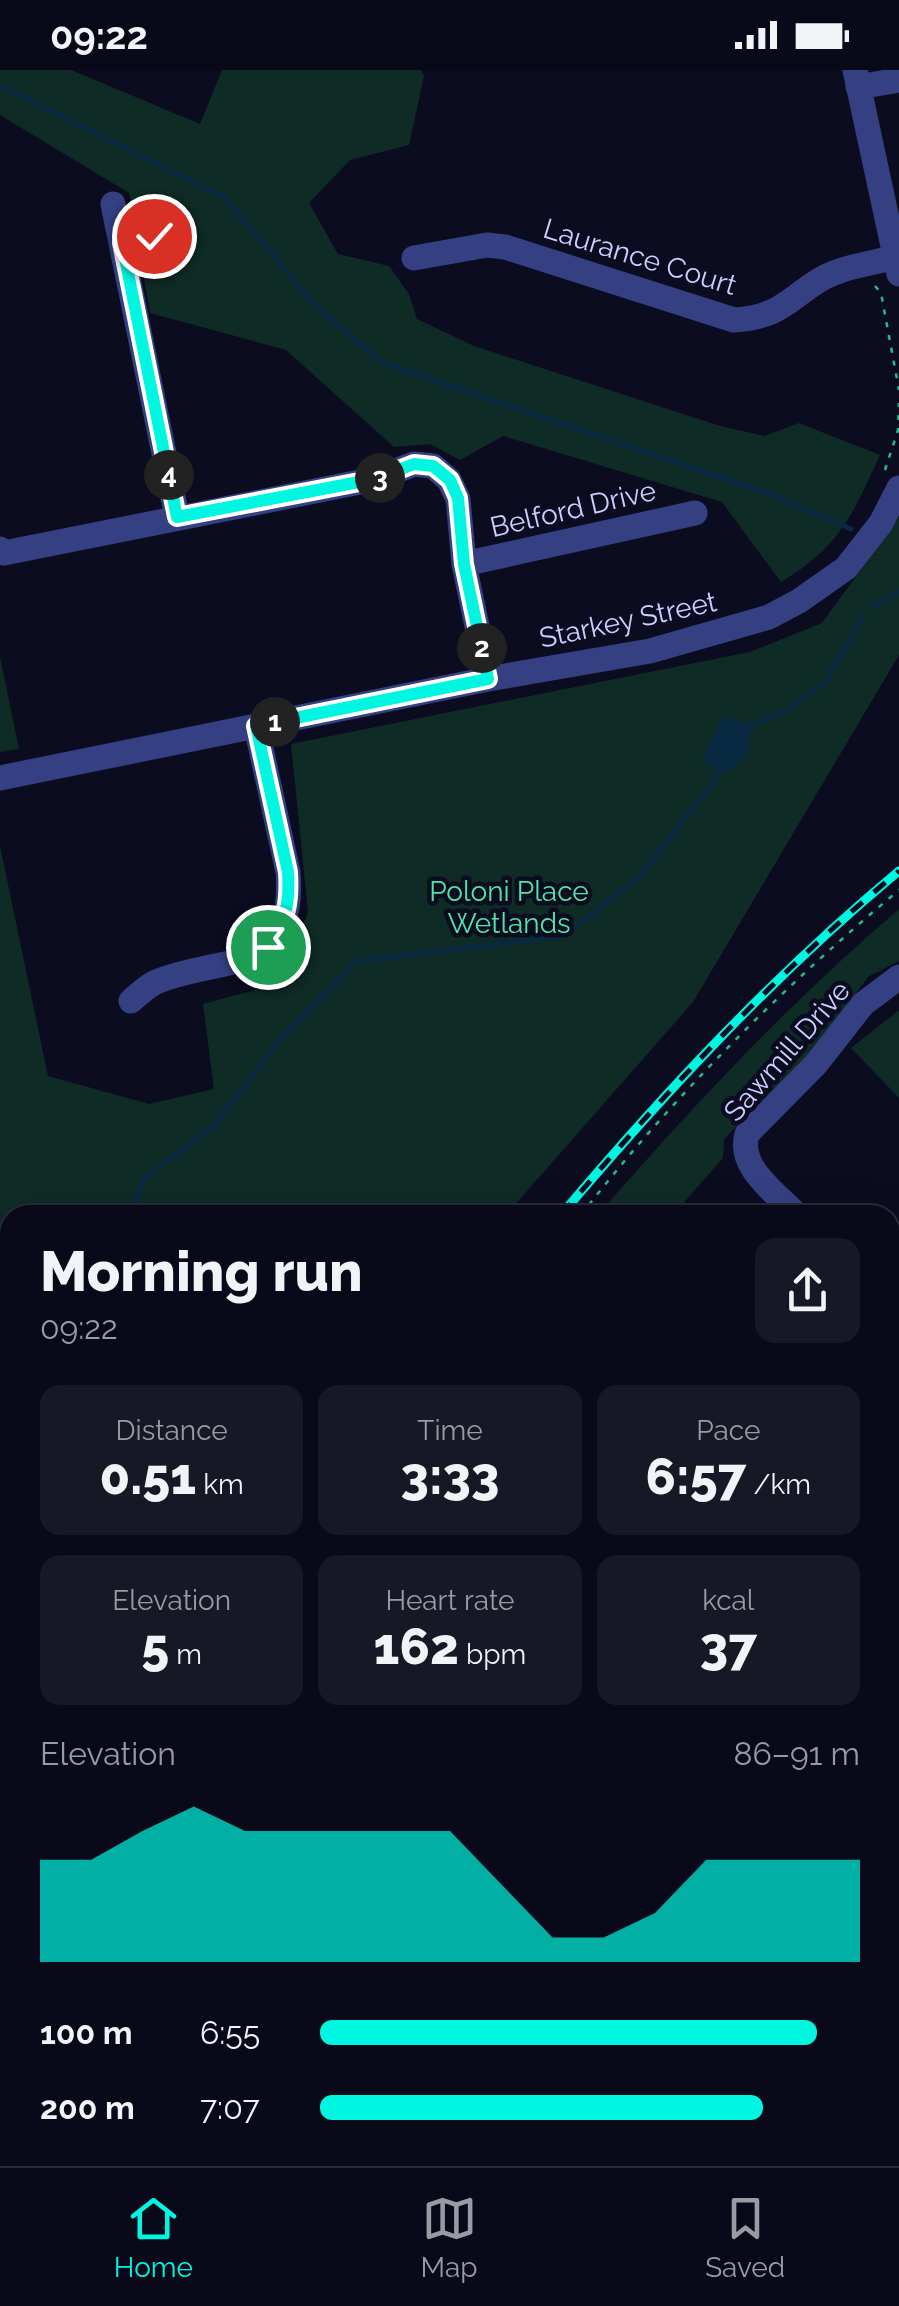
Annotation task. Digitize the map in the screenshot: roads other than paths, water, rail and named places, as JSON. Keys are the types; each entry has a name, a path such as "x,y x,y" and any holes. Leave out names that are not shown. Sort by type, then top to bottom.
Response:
{"street":[{"path":"897,266 857,79 899,80"},
{"path":"113,204 177,517"},
{"path":"122,243 154,236"},
{"name":"Laurance Court","path":"414,258 487,245 505,247 734,320 784,309 820,280 867,265 897,266"},
{"name":"Belford Drive","path":"0,548 4,553 375,479 414,464 433,466 450,480 458,498 464,564 488,679"},
{"name":"Starkey Street","path":"0,778 488,679 650,651 769,617 799,602 846,568 881,523 889,485"},
{"name":"Belford Drive","path":"464,564 695,512"},
{"path":"130,1001 155,982 240,962 268,947 284,924 290,896 288,872 256,726"},
{"name":"Sawmill Drive","path":"788,1205 745,1160 742,1148 746,1134 816,1064 863,1004 899,977"}],"water":[{"path":"724,717 749,724 750,742 741,760 720,774 702,758"}],"waterway":[{"path":"0,85 225,198 314,304 381,362 773,495 851,529"},
{"path":"873,606 899,592"},
{"path":"745,729 787,710 825,682 863,617"},
{"path":"135,1205 144,1179 214,1126 278,1042 357,961 564,936 641,875 721,772"}],"railway":[{"path":"570,1205 722,1036 808,951 899,871"}],"park label":[{"name":"Poloni Place Wetlands","path":"509,907"}]}
